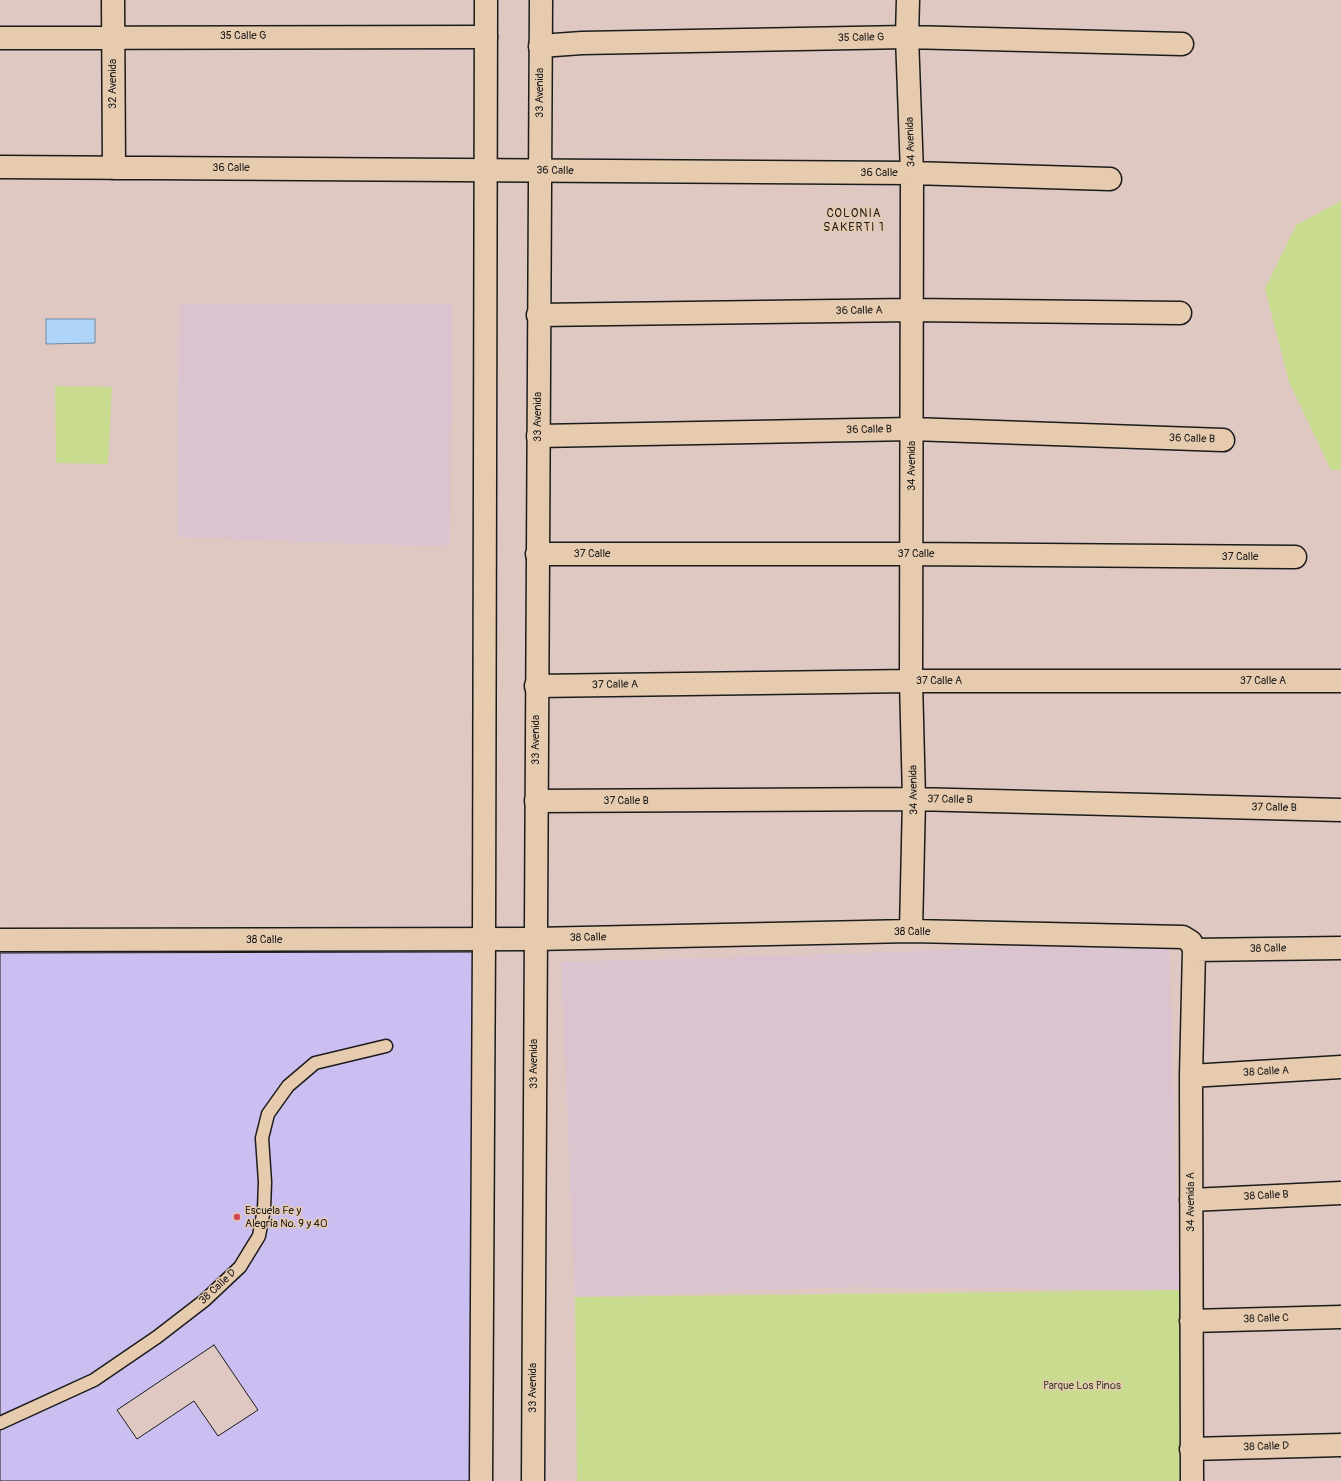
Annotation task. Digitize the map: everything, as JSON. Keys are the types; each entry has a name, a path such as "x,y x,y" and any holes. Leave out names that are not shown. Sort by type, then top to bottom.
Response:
{"street":[{"name":"32 Avenida","path":"113,0 114,168"},
{"path":"481,1481 486,0"},
{"name":"33 Avenida","path":"533,1481 538,315 541,0"},
{"name":"34 Avenida","path":"908,0 907,37 912,173 911,681 914,799 911,932"},
{"name":"35 Calle G","path":"0,38 486,37"},
{"name":"35 Calle G","path":"540,46 582,43 907,37 1182,44"},
{"name":"36 Calle","path":"0,167 912,173 1110,179"},
{"name":"36 Calle A","path":"538,315 911,310 1180,313"},
{"name":"36 Calle B","path":"538,436 912,429 1223,440"},
{"name":"37 Calle","path":"537,554 912,554 1296,558"},
{"name":"37 Calle A","path":"536,686 911,681 1341,681"},
{"name":"37 Calle B","path":"536,801 914,799 1341,810"},
{"name":"38 Calle","path":"0,940 535,940 911,932 1175,936 1183,937 1191,942 1194,950 1341,948"},
{"name":"34 Avenida A","path":"1192,1481 1191,1076 1194,950"},
{"name":"38 Calle A","path":"1191,1076 1341,1067"},
{"name":"38 Calle B","path":"1191,1200 1341,1193"},
{"name":"38 Calle C","path":"1191,1321 1341,1317"},
{"name":"38 Calle D","path":"1191,1449 1341,1445"}],"lane":[{"name":"38 Calle D","path":"0,1423 94,1380 157,1337 205,1300 240,1267 259,1236 264,1209 265,1182 262,1138 268,1114 288,1086 315,1063 386,1046"}],"shaded area":[{"path":"179,304 452,304 450,547 178,537"},
{"path":"1169,940 1179,1290 850,1287 575,1297 561,962 845,954"}],"green space":[{"path":"1341,201 1341,470 1331,470 1289,382 1265,289 1296,225"},
{"path":"55,386 112,387 108,464 56,463"},
{"name":"Parque Los Pinos","path":"1179,1290 1180,1481 577,1481 575,1297"}],"water":[{"path":"46,319 95,319 95,343 46,344"}],"building":[{"name":"Escuela Fe y Alegría No. 9 y 40","path":"474,952 473,1481 0,1481 0,953"},
{"path":"214,1345 258,1410 218,1436 194,1401 137,1439 117,1410"}],"place":[{"name":"Escuela Fe y Alegría No. 9 y 40","path":"237,1217"}],"district":[{"name":"COLONIA SAKERTI 1","path":"854,221"}]}
